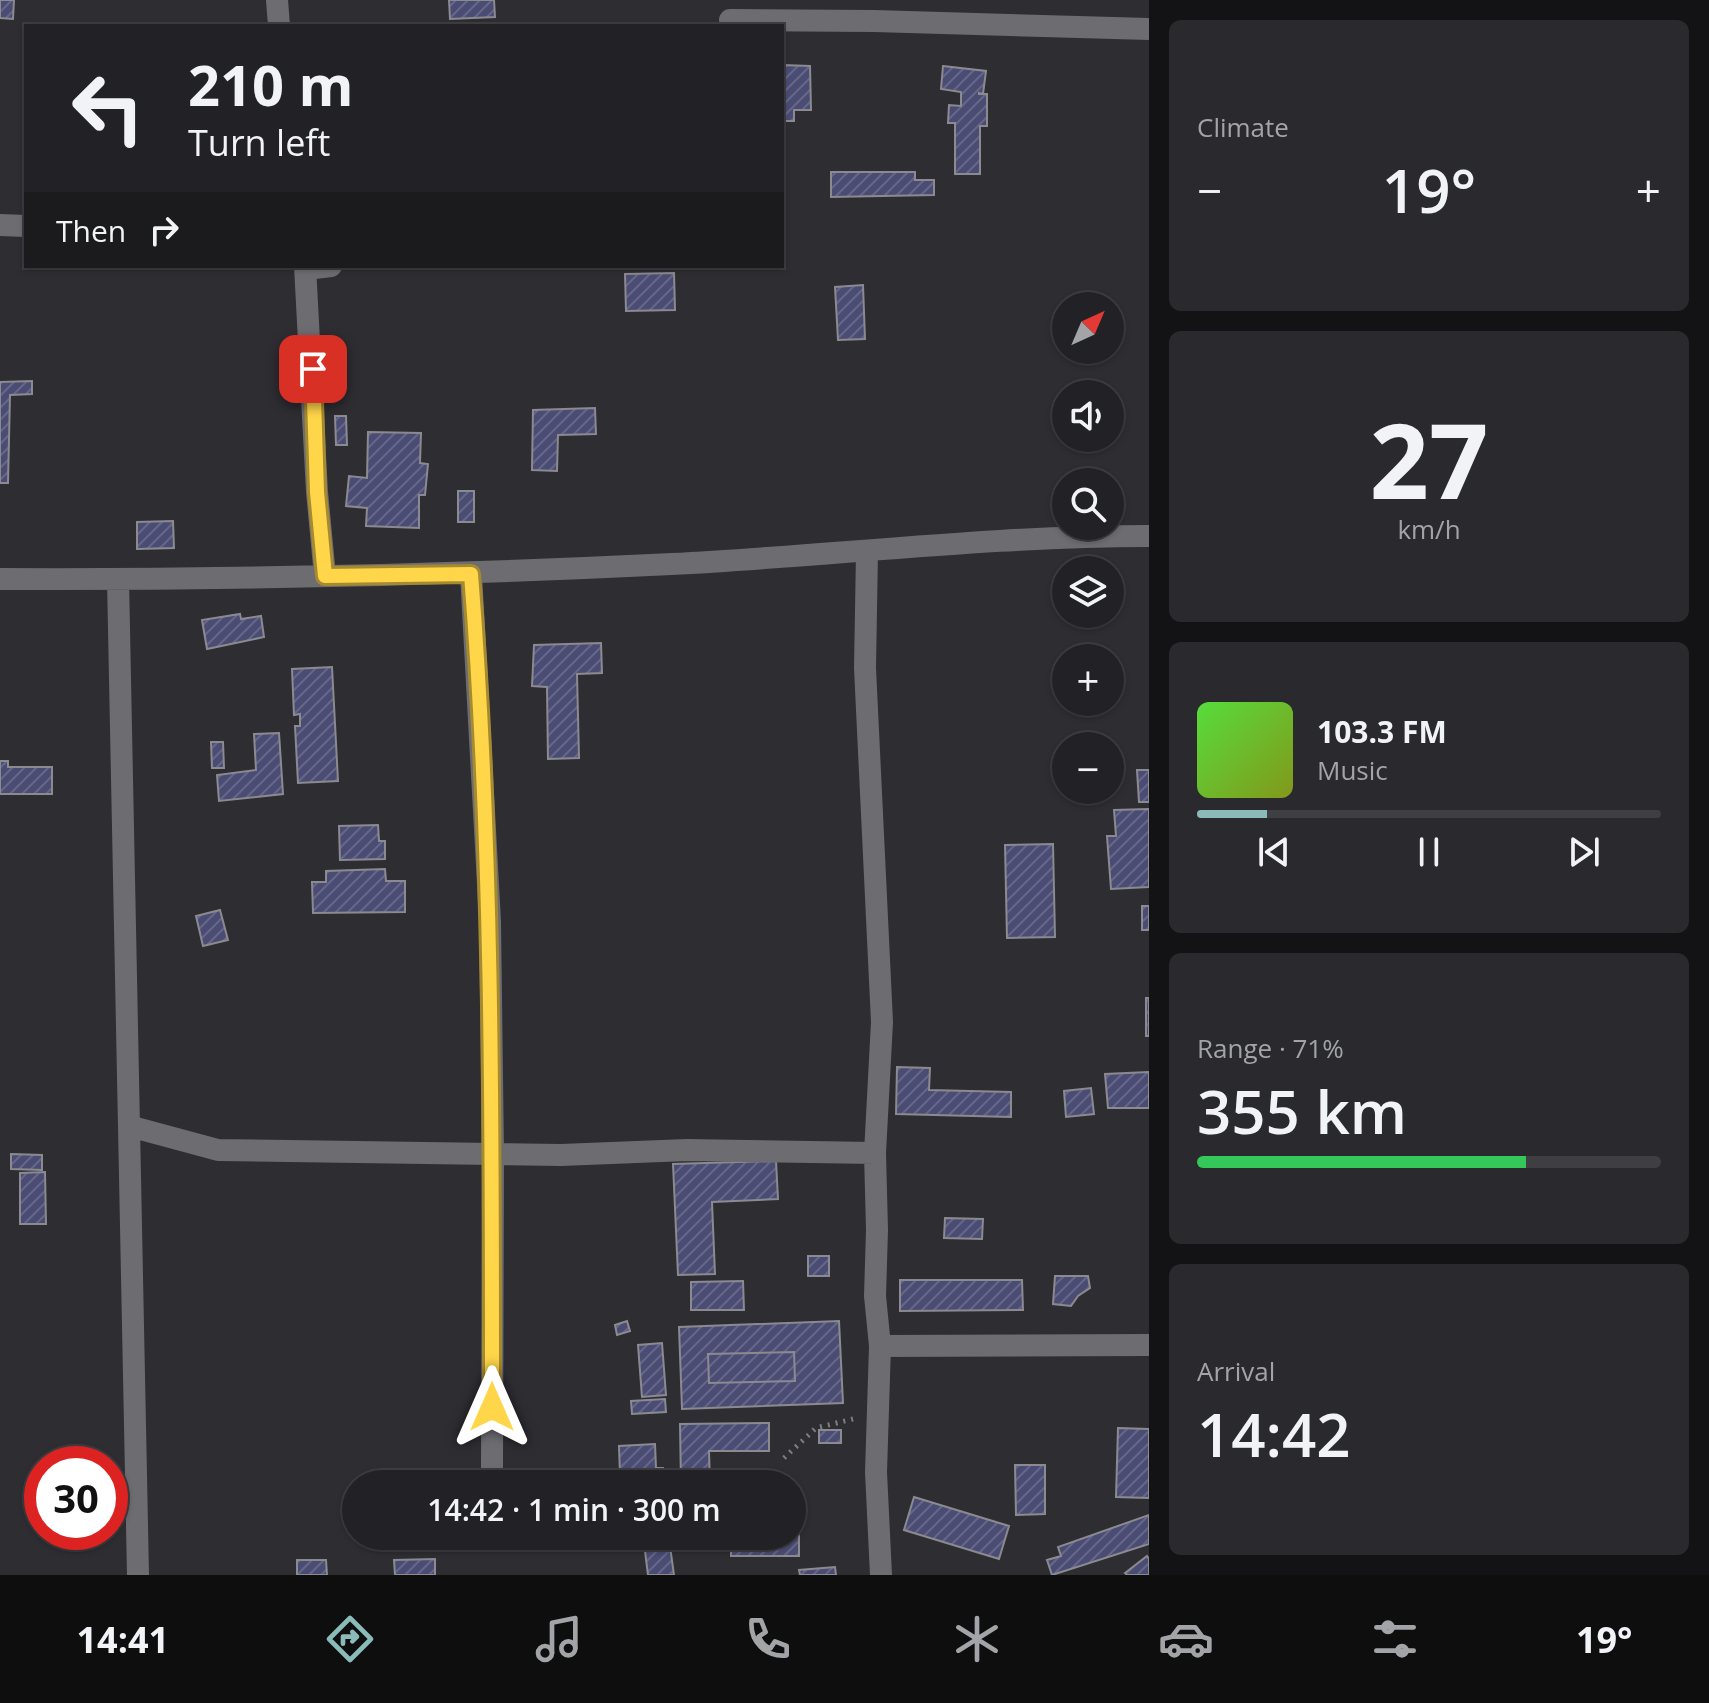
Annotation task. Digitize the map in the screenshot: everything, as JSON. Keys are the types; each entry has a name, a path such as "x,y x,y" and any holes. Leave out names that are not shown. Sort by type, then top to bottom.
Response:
{"street":[{"path":"277,0 279,24"},
{"path":"730,20 1149,29"},
{"path":"0,225 24,226"},
{"path":"306,268 317,492 325,576"},
{"path":"0,579 471,574 867,552 1060,536 1149,536"},
{"path":"867,552 865,668 882,1022 875,1153 875,1296 880,1346 876,1472 881,1575"},
{"path":"471,574 490,921 492,1468"},
{"path":"118,579 138,1575"},
{"path":"129,1126 218,1150 561,1155 687,1150 875,1153"},
{"path":"880,1346 1149,1345"}],"path":[{"path":"784,1458 816,1428 877,1413"}],"building":[{"path":"0,0 14,0 13,19 0,18"},
{"path":"449,0 494,0 495,17 450,19"},
{"path":"784,65 810,66 811,110 794,110 794,121 784,121"},
{"path":"943,66 986,71 983,94 987,94 987,126 980,126 980,174 955,174 955,123 948,123 949,105 961,106 961,92 941,89"},
{"path":"831,172 915,172 915,180 934,180 934,195 831,197"},
{"path":"674,273 675,310 626,311 625,274"},
{"path":"863,285 865,339 838,340 835,287"},
{"path":"32,381 32,394 10,395 8,483 0,483 0,382"},
{"path":"595,408 596,434 558,435 557,471 532,470 533,410"},
{"path":"335,416 346,416 347,445 336,445"},
{"path":"368,432 421,433 420,463 428,464 425,495 419,495 419,528 366,526 367,508 346,506 349,476 367,478"},
{"path":"458,491 474,491 474,522 458,522"},
{"path":"173,521 174,548 137,549 137,522"},
{"path":"240,614 241,619 261,616 264,637 207,649 202,620"},
{"path":"601,643 602,673 577,674 579,758 548,759 547,687 532,686 534,645"},
{"path":"332,667 338,781 298,783 295,726 300,726 300,714 294,715 292,669"},
{"path":"279,733 283,794 219,801 217,775 256,770 254,734"},
{"path":"211,742 223,742 224,768 212,768"},
{"path":"0,761 8,761 8,767 52,767 52,794 0,794"},
{"path":"1137,770 1149,770 1149,802 1139,802"},
{"path":"1149,809 1149,887 1111,889 1107,836 1116,836 1114,810"},
{"path":"378,825 379,841 385,841 385,859 340,860 339,826"},
{"path":"1053,844 1055,937 1007,938 1005,845"},
{"path":"385,869 386,881 405,881 405,912 313,913 312,882 326,882 326,871"},
{"path":"1142,906 1149,906 1149,930 1142,930"},
{"path":"220,910 228,940 203,946 196,916"},
{"path":"1146,998 1149,998 1149,1036 1146,1036"},
{"path":"897,1067 930,1068 929,1090 1011,1092 1011,1117 896,1114"},
{"path":"1149,1072 1149,1108 1108,1108 1105,1074"},
{"path":"1091,1088 1094,1114 1066,1117 1064,1091"},
{"path":"11,1154 42,1155 42,1170 11,1169"},
{"path":"776,1161 778,1199 712,1202 715,1274 678,1275 673,1164"},
{"path":"45,1172 46,1224 20,1224 20,1173"},
{"path":"945,1218 983,1219 982,1239 944,1238"},
{"path":"808,1256 829,1256 829,1276 808,1276"},
{"path":"1055,1276 1088,1276 1090,1288 1078,1296 1071,1306 1053,1304"},
{"path":"900,1280 1022,1280 1023,1310 900,1311"},
{"path":"743,1281 744,1310 691,1310 691,1282"},
{"path":"627,1321 630,1331 617,1335 615,1325"},
{"path":"839,1321 843,1403 682,1409 679,1327","holes":["794,1352 795,1381 709,1383 708,1354"]},
{"path":"662,1343 666,1395 642,1397 638,1345"},
{"path":"794,1352 795,1381 709,1383 708,1354"},
{"path":"665,1399 666,1412 632,1414 631,1401"},
{"path":"769,1423 769,1451 709,1451 710,1470 681,1470 680,1424"},
{"path":"1118,1428 1149,1429 1149,1498 1116,1497"},
{"path":"819,1430 841,1430 841,1443 819,1443"},
{"path":"655,1444 656,1468 663,1470 620,1470 619,1446"},
{"path":"1015,1465 1045,1465 1045,1514 1016,1515"},
{"path":"914,1497 1009,1526 999,1559 904,1530"},
{"path":"1149,1515 1149,1544 1052,1575 1047,1560 1061,1556 1058,1547"},
{"path":"645,1550 671,1550 674,1575 648,1575"},
{"path":"731,1550 799,1550 799,1556 731,1556"},
{"path":"1147,1556 1149,1575 1125,1573"},
{"path":"435,1559 435,1575 395,1575 394,1560"},
{"path":"297,1560 326,1560 327,1575 297,1575"},
{"path":"835,1567 836,1575 800,1575 799,1570"}],"route":[{"path":"313,369 317,492 325,576 471,574 490,921 492,1407"}]}
